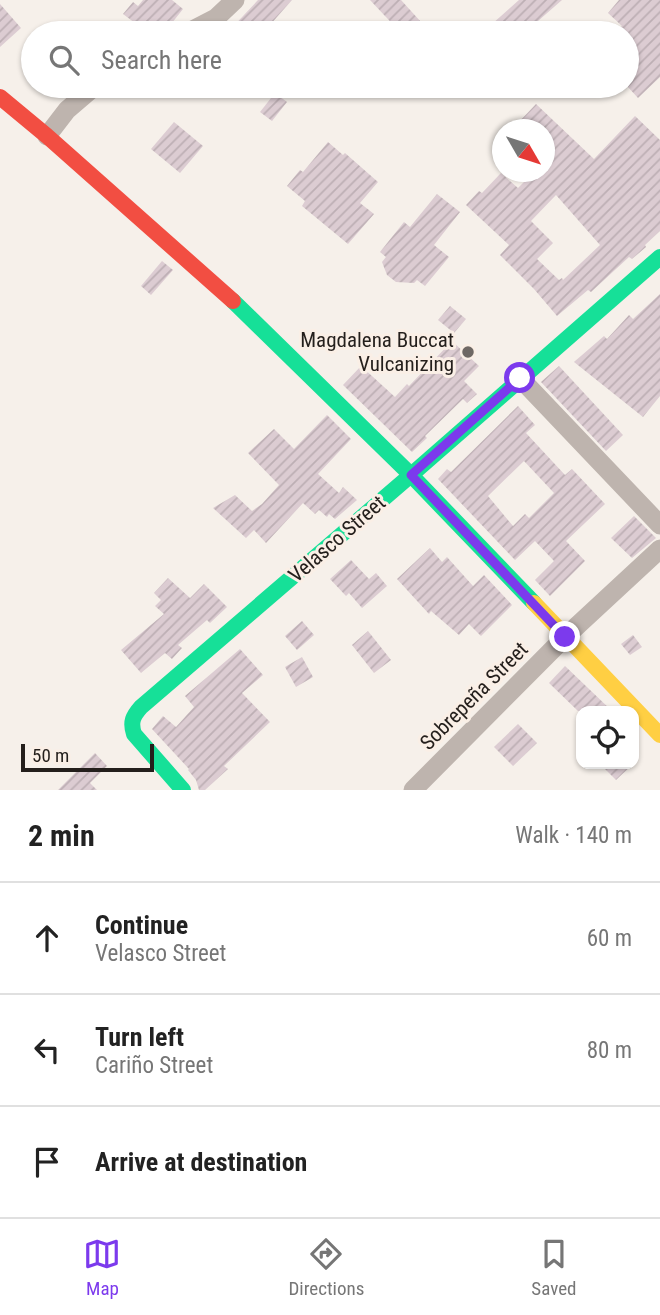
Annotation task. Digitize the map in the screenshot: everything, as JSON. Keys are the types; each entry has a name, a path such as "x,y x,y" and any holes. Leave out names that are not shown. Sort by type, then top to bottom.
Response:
{"street":[{"path":"210,21 235,0"},
{"path":"0,97 250,316 411,475 660,735"},
{"path":"47,136 67,110 80,98"},
{"name":"Velasco Street","path":"183,790 134,734 131,726 133,717 141,707 660,257"},
{"path":"520,378 660,525"},
{"name":"Sobrepeña Street","path":"413,790 565,637 660,549"}],"building":[{"path":"143,0 172,0 183,9 174,21 132,21 123,14 133,2 138,6"},
{"path":"258,0 292,0 273,21 238,21"},
{"path":"370,0 401,0 420,21 390,21"},
{"path":"519,0 562,0 538,21 495,21"},
{"path":"619,0 660,0 660,77 639,97 639,21 617,21 608,13"},
{"path":"0,4 21,28 0,47"},
{"path":"271,98 282,98 287,102 272,121 260,112"},
{"path":"536,104 552,119 522,119"},
{"path":"635,116 660,140 660,231 632,259 629,257 591,292 588,290 557,316 500,255 509,245 466,205 492,182 511,182 518,188 524,182 555,182 555,122 594,159","holes":["556,195 600,245 563,280 559,280 537,259 553,243 531,221"]},
{"path":"174,122 203,146 180,173 151,149"},
{"path":"328,142 378,182 360,203 374,214 348,244 302,206 305,201 287,186 300,170 303,172"},
{"path":"437,194 460,212 434,245 449,257 425,286 417,280 414,283 396,282 387,275 382,262 386,257 380,252 404,222 410,227"},
{"path":"162,261 173,270 151,295 141,286"},
{"path":"660,294 660,396 643,417 574,362 604,336 607,339 629,315 633,319"},
{"path":"450,306 466,319 454,333 438,320"},
{"path":"452,341 479,366 464,381 477,394 467,403 463,399 412,452 343,385 361,366 395,397"},
{"path":"559,366 623,435 606,451 541,382"},
{"path":"518,406 535,425 526,433 565,475 572,469 605,504 566,541 585,561 550,596 535,580 554,561 535,541 515,560 438,479 447,469 451,472","holes":["524,461 554,493 529,518 525,514 513,526 488,496"]},
{"path":"327,415 351,439 318,474 339,493 343,487 357,500 335,519 329,514 327,517 319,510 315,514 303,503 266,543 254,530 246,538 213,508 235,495 252,511 279,485 248,453 274,429 294,449"},
{"path":"634,516 656,538 632,558 611,538"},
{"path":"430,548 442,562 447,557 473,586 484,575 512,605 481,636 469,624 459,635 431,611 429,614 397,579"},
{"path":"351,560 369,579 376,573 387,586 362,608 349,593 346,596 330,579"},
{"path":"168,578 190,598 204,584 227,607 210,623 207,620 178,645 182,648 172,659 165,653 141,673 121,650 164,614 155,606 161,600 154,593"},
{"path":"302,621 314,635 297,650 285,636"},
{"path":"368,631 391,660 374,673 352,645"},
{"path":"633,635 642,647 630,655 621,644"},
{"path":"240,649 263,675 242,693 270,722 224,766 228,769 205,790 199,790 189,769 152,729 163,716 176,727 194,707 185,696"},
{"path":"302,657 313,677 296,687 285,667"},
{"path":"565,666 607,706 576,706 576,709 549,683"},
{"path":"518,724 537,743 513,766 494,747"},
{"path":"95,753 107,766 90,783 97,790 58,790"},
{"path":"605,769 628,769 616,780"}],"traffic: fast":[{"path":"183,790 134,734 133,719 141,707 660,257"},
{"path":"233,301 411,475 534,603"}],"traffic: slow":[{"path":"534,603 660,735"}],"traffic: jam":[{"path":"0,97 233,301"}],"place":[{"name":"Magdalena Buccat Vulcanizing","path":"468,352"}],"route":[{"path":"520,378 411,475 565,637"}]}
